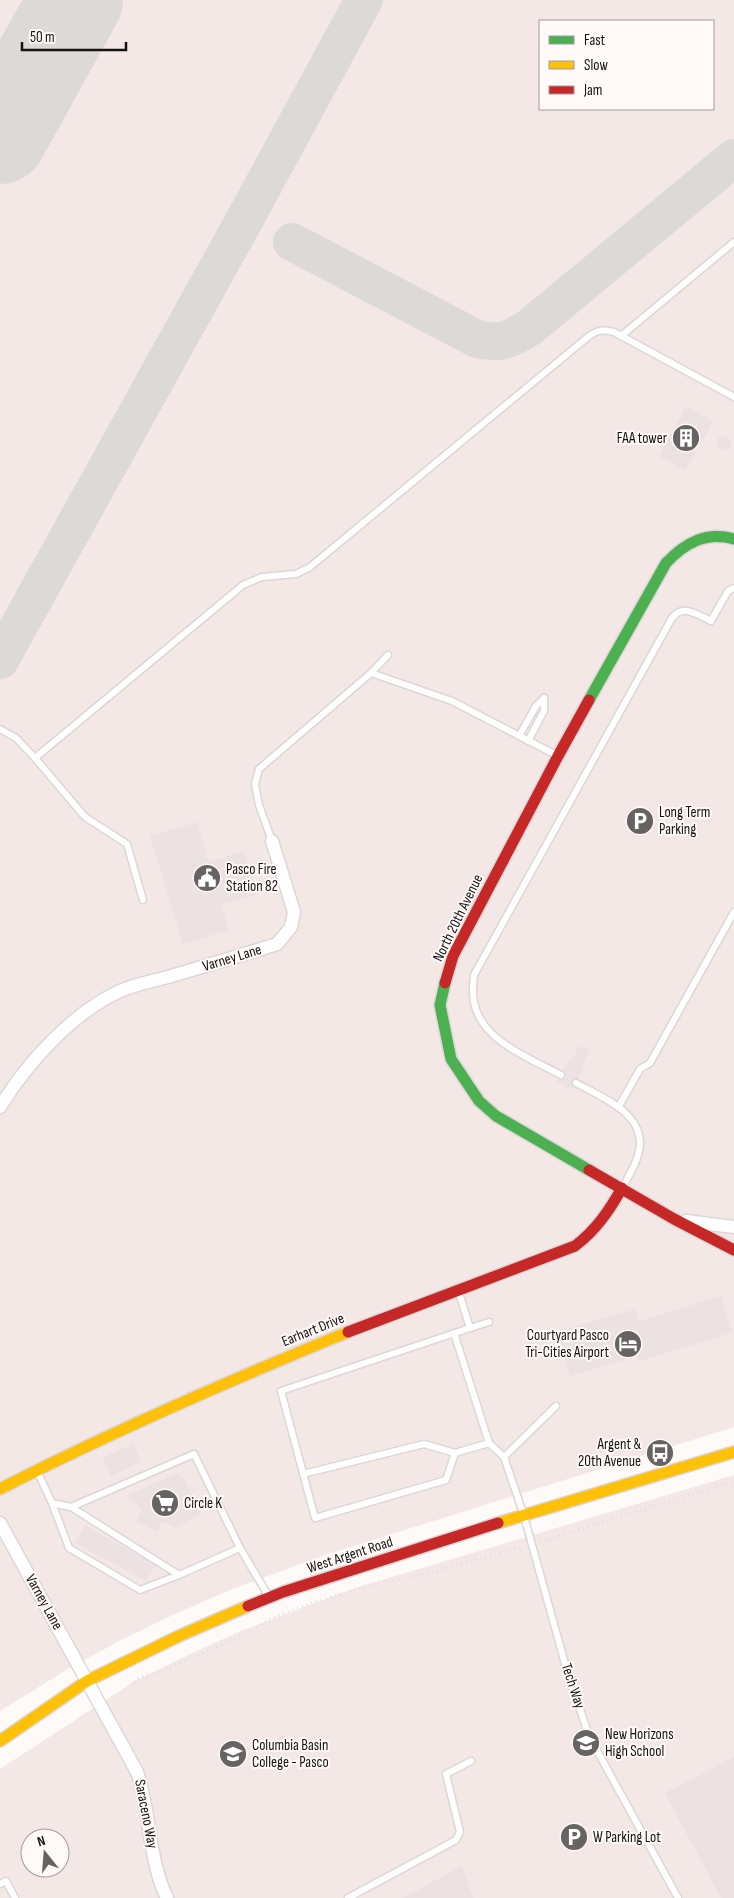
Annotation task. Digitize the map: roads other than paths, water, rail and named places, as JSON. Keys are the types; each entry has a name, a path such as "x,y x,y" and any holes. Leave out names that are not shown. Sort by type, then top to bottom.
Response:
{"street":[{"name":"North 20th Avenue","path":"734,539 727,536 696,539 680,548 666,563 558,756 453,956 440,1005 451,1059 479,1101 496,1116 674,1219 734,1250"},
{"name":"Varney Lane","path":"0,1106 27,1069 56,1038 82,1014 120,991 277,944 291,927 294,912 272,841"},
{"name":"Earhart Drive","path":"0,1489 37,1470 248,1373 321,1342 575,1246 592,1233 604,1220 622,1188"},
{"path":"674,1219 734,1227"},
{"name":"West Argent Road","path":"0,1741 87,1681 179,1636 270,1598 355,1568 734,1452"},
{"name":"Varney Lane","path":"0,1523 87,1681"},
{"name":"Saraceno Way","path":"87,1681 137,1772 143,1793 155,1863 167,1898"}],"lane":[{"path":"622,336 734,242"},
{"path":"35,758 243,584 262,577 296,574 310,567 597,330 605,329 622,336 734,397"},
{"path":"561,1075 501,1042 489,1032 474,1004 472,992 474,975 676,612 690,610 711,621 728,591 734,588"},
{"name":"Varney Lane","path":"272,841 258,804 255,784 259,769 388,655"},
{"path":"371,672 452,701 558,756"},
{"path":"519,736 536,706 544,698 544,711 528,741"},
{"path":"0,729 16,738 85,818 127,844 143,900"},
{"path":"619,1106 640,1069 650,1063 734,912"},
{"path":"576,1083 619,1106 628,1113 634,1122 641,1142 638,1156 622,1188"},
{"path":"458,1290 470,1328"},
{"path":"455,1453 446,1480 315,1518 281,1391 489,1322"},
{"path":"454,1333 489,1443 504,1457 556,1406"},
{"path":"303,1474 424,1444 455,1453 489,1443"},
{"path":"71,1507 194,1454 240,1548 270,1598"},
{"name":"Tech Way","path":"504,1457 534,1544 567,1671 589,1736 678,1898"},
{"path":"37,1470 69,1548 140,1590 240,1548"},
{"path":"52,1503 71,1507 179,1574"},
{"path":"348,1898 456,1840 460,1832 446,1774 471,1761"},
{"path":"0,1884 6,1881 16,1898"}],"place":[{"name":"FAA tower","path":"686,438"},
{"name":"Long Term Parking","path":"640,821"},
{"name":"Pasco Fire Station 82","path":"207,878"},
{"name":"Courtyard Pasco Tri-Cities Airport","path":"628,1344"},
{"name":"Argent & 20th Avenue","path":"660,1453"},
{"name":"Circle K","path":"165,1503"},
{"name":"New Horizons High School","path":"586,1743"},
{"name":"Columbia Basin College - Pasco","path":"233,1754"},
{"name":"W Parking Lot","path":"574,1837"}]}
